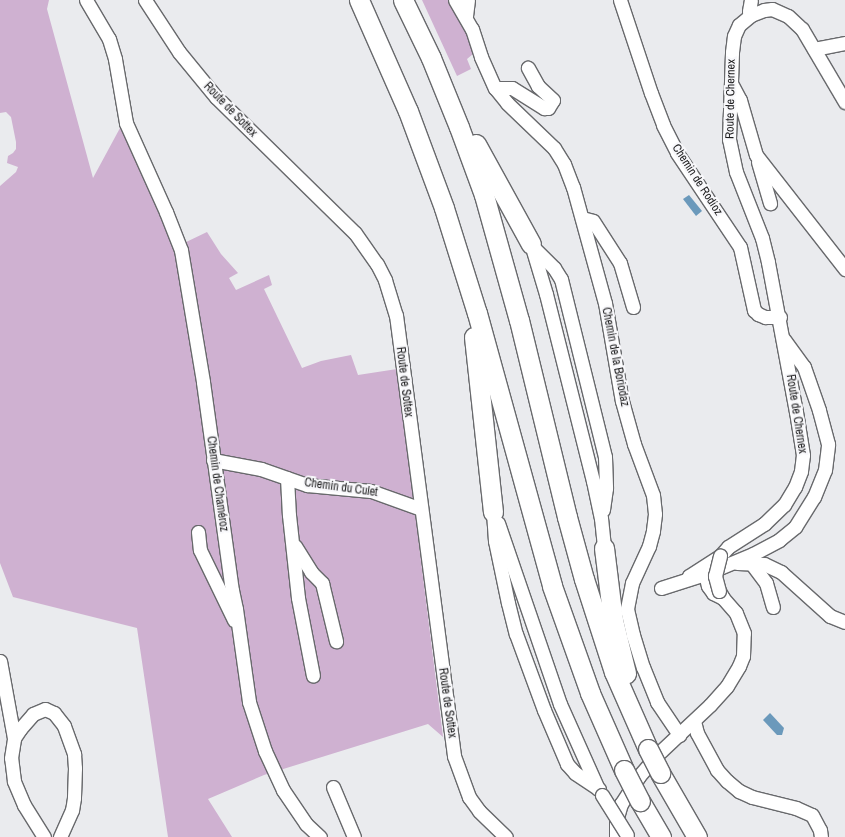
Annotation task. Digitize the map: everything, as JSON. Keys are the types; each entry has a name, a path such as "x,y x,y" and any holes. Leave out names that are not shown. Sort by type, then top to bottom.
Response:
{"highway":[{"path":"359,0 394,77 419,139 451,228 467,278 552,586 590,693 624,770 661,837"},
{"path":"403,0 431,58 502,194 531,244"},
{"path":"431,58 459,127 484,195 515,305 567,517 584,579 614,672 650,746"},
{"path":"467,278 493,512"},
{"path":"604,548 613,620 650,746 660,773 697,837"}],"street":[{"name":"Chemin de Chaméroz","path":"86,0 105,30 112,47 126,123 166,212 181,250 203,382 213,460 249,702 265,751 283,790 306,824 320,837"},
{"name":"Route de Sottex","path":"145,0 179,52 216,97 355,233 377,264 392,298 396,315 454,756 469,797 479,811 506,837"},
{"name":"Chemin de la Boriodaz","path":"455,0 466,16 472,29 481,57 495,88 507,103 554,148 564,164 573,187 605,303 622,401 634,444 653,495 655,508 653,531 649,546 632,583 627,608 632,635 657,702 679,735"},
{"path":"466,16 468,0"},
{"name":"Chemin de Rodioz","path":"620,0 663,125 677,153 740,246 754,310 758,314 766,317 780,317"},
{"path":"751,0 749,12 751,15 764,10 772,10 788,16 802,29 845,102"},
{"name":"Route de Chernex","path":"688,579 689,576 720,556 728,547 764,524 784,505 795,487 801,471 803,455 780,317 762,238 736,172 729,139 734,36 739,25 751,15"},
{"path":"814,49 845,43"},
{"path":"495,88 512,88 544,108 548,108 553,100 538,86 528,68"},
{"path":"732,85 740,100 770,203"},
{"path":"756,155 845,269"},
{"path":"582,218 593,221 620,263 633,307"},
{"path":"531,244 554,268 561,279 605,457 606,488 601,518"},
{"path":"531,244 546,294 601,518 604,548"},
{"path":"661,588 705,574 734,562 779,540 795,527 814,497 825,470 828,444 819,410 804,367 783,338"},
{"name":"Chemin du Culet","path":"213,460 261,469 307,485 371,491 421,509"},
{"path":"287,478 298,598 313,676"},
{"path":"493,512 505,539 560,704 600,792 623,836"},
{"path":"493,512 495,541 508,603 516,634 544,710 567,764 575,773 600,792"},
{"path":"198,532 200,550 239,629"},
{"path":"293,544 311,572 322,583 336,641"},
{"path":"623,836 616,821 621,804 639,776 650,746 679,735 694,721 727,686 743,656 744,633 740,621 731,605 721,594 715,576 720,556"},
{"path":"734,562 764,564 781,572 830,616 845,622"},
{"path":"751,563 766,583 773,607"},
{"path":"705,574 708,586 712,593 721,594"},
{"path":"0,661 14,738 11,758 14,781 24,805 44,837"},
{"path":"14,738 26,721 39,710 50,710 64,726 74,754 76,783 72,810 60,837"},
{"path":"694,721 697,732 716,770 727,782 739,791 752,797 796,808 812,815 820,830 821,837"},
{"path":"333,787 354,837"}],"shaded area":[{"path":"0,0 49,0 47,9 93,178 120,128 131,115 182,244 207,232 221,254 238,273 229,278 236,290 269,275 272,285 264,289 302,368 321,361 351,355 358,375 397,369 443,737 428,724 264,775 208,799 232,837 168,837 137,628 13,597 0,563 0,186 16,172 18,167 7,163 8,156 16,149 11,117 6,112 0,113"},
{"path":"422,0 450,0 459,13 473,47 473,54 467,59 471,69 457,76"}],"water":[{"path":"689,195 702,211 696,216 683,199"},
{"path":"770,713 784,728 782,735 777,735 763,720"}]}
